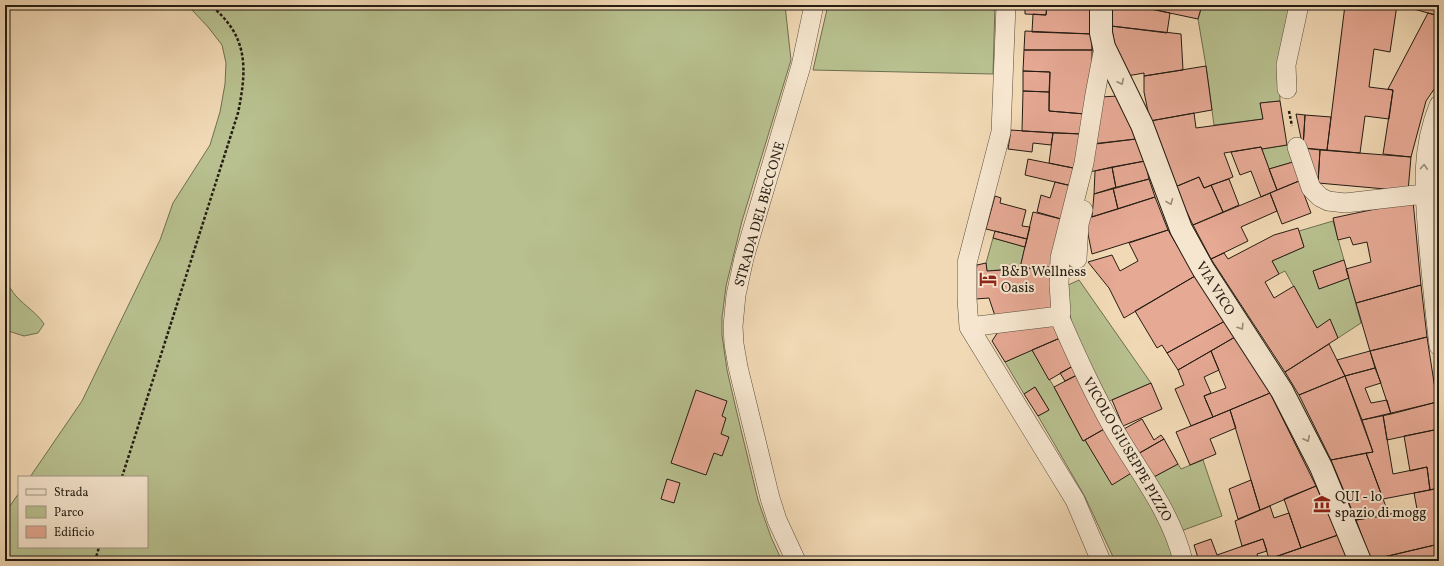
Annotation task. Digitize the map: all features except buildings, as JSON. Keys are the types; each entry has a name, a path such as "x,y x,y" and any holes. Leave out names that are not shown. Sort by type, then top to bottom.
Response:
{"street":[{"name":"STRADA DEL BECCONE","path":"796,561 777,520 770,498 738,367 733,326 736,295 744,258 801,66 814,5"},
{"path":"1006,5 1002,132 967,263 969,327 1075,500 1101,561"},
{"name":"VIA VICO","path":"1101,5 1101,33 1104,47 1142,125 1181,229 1203,269 1282,391 1321,467 1360,561"},
{"path":"1287,89 1286,65 1299,5"},
{"name":"VICOLO GIUSEPPE PIZZO","path":"1104,47 1083,170 1068,221 1060,258 1059,284 1062,312 1059,316 1084,372 1111,424 1162,509 1177,539 1184,561"},
{"path":"1439,105 1425,160 1424,194 1439,346"},
{"path":"1297,148 1311,188 1320,197 1328,201 1345,203 1424,194"},
{"name":"VICOLO GIUSEPPE PIZZO","path":"1077,259 1079,224 1086,195 1083,170"},
{"path":"969,327 1059,316"},
{"name":"VICOLO GIUSEPPE PIZZO","path":"1177,539 1191,553 1194,561"}],"path":[{"path":"122,476 238,113 243,90 244,62 240,46 234,32 224,18 210,5"},
{"path":"1287,89 1289,115 1297,148"},
{"path":"95,561 99,548"}],"green space":[{"path":"5,5 22,5 5,12"},
{"path":"184,5 785,5 791,60 742,221 726,286 722,318 722,335 727,370 758,500 771,537 782,561 5,561 5,513 18,494 18,548 148,548 148,476 31,476 82,401 160,240 173,203 210,145 220,112 225,84 226,63 222,45 192,10"},
{"path":"828,5 995,5 993,74 813,70"},
{"path":"1202,5 1292,5 1279,65 1280,101 1260,103 1263,119 1214,125 1198,19"},
{"path":"1287,145 1293,162 1269,169 1262,149"},
{"path":"1333,221 1344,260 1313,271 1319,289 1349,278 1361,323 1338,338 1330,320 1317,328 1285,271 1279,274 1272,261 1304,247 1299,231"},
{"path":"993,238 1025,247 1020,268 987,271 986,263"},
{"path":"1079,280 1151,383 1109,401 1074,332 1068,307 1066,286"},
{"path":"5,281 16,296 38,316 44,324 38,333 24,336 5,330"},
{"path":"1032,350 1083,441 1085,440 1112,484 1133,472 1159,514 1178,561 1115,561 1084,495 1038,416 1049,410 1035,387 1024,394 1005,362"},
{"path":"1203,460 1222,516 1181,531 1150,479 1178,464 1181,469"}],"place":[{"name":"B&B Wellness Oasis","path":"988,279"},
{"name":"QUI - lo spazio di mogg","path":"1322,504"}]}
